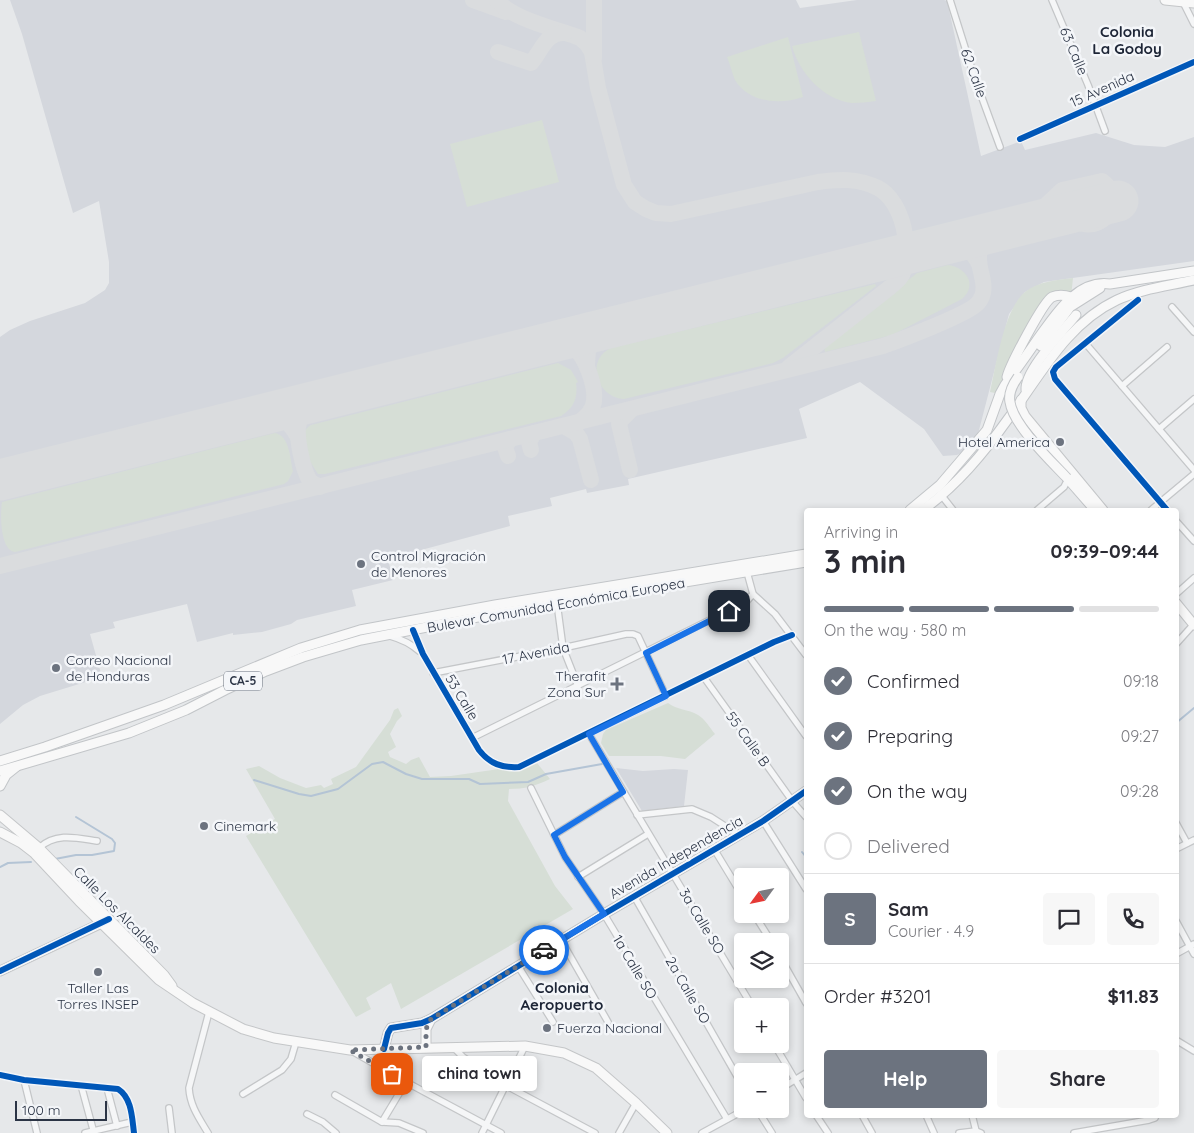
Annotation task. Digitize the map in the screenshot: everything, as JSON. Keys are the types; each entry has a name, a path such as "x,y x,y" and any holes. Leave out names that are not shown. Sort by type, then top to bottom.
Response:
{"main road":[{"path":"1165,0 1194,3"},
{"path":"1094,508 1066,481 1023,429 1014,414 1010,402 1010,391 1018,377 1070,307 1096,290 1110,284 1194,271"},
{"path":"925,508 942,496 975,463 1009,419 1039,373 1070,334 1102,309 1116,301 1141,291 1194,280"},
{"path":"912,508 940,485 987,430 1005,385 1062,306 1081,291 1093,285 1110,284"},
{"path":"1005,385 1009,370 1048,300 1059,295 1072,297"},
{"path":"1076,315 1035,366 1027,380 1022,408 1025,416 1101,508"},
{"path":"1009,419 1021,422 1031,430 1094,508"},
{"name":"Bulevar Comunidad Económica Europea","path":"0,761 45,748 164,705 301,648 360,630 494,610 804,554"},
{"name":"Bulevar Comunidad Económica Europea","path":"0,771 76,749 160,721 245,680 304,657 361,640 413,630 494,610 556,603 804,562"},
{"path":"1179,607 1194,625"},
{"path":"0,786 6,775 20,764"},
{"name":"Avenida Independencia","path":"384,1049 391,1028 422,1023 431,1019 634,896 740,835 793,802 804,793"},
{"name":"Calle Los Alcaldes","path":"0,815 40,848 159,980 209,1012 243,1029 274,1038 350,1050 525,1046 564,1053 596,1068 636,1102 667,1133"},
{"name":"Calle Los Alcaldes","path":"0,832 21,843 34,853 105,921"},
{"path":"0,971 105,921"},
{"path":"426,1047 426,1029 431,1019"}],"street":[{"name":"62 Calle","path":"950,0 974,76 1000,147"},
{"name":"63 Calle","path":"1052,0 1105,131"},
{"path":"1184,2 1194,24"},
{"name":"15 Avenida","path":"1020,139 1194,62"},
{"path":"1138,300 1056,367 1053,372 1054,379 1165,508"},
{"path":"1172,306 1194,332"},
{"path":"1086,344 1194,470"},
{"path":"1122,386 1167,347"},
{"path":"1159,429 1194,399"},
{"path":"1153,508 1194,474"},
{"path":"1039,508 1066,481"},
{"path":"942,496 951,508"},
{"path":"1179,524 1194,541"},
{"path":"746,572 753,594 775,614 804,652"},
{"path":"1179,591 1194,578"},
{"path":"472,738 746,602 753,594"},
{"path":"556,603 563,648 578,686"},
{"path":"1179,641 1194,625"},
{"name":"53 Calle","path":"413,630 423,654 472,738 488,760 502,767 519,767 589,734"},
{"name":"17 Avenida","path":"434,673 626,634 638,636 646,653"},
{"name":"53 Calle","path":"388,635 406,642 423,654"},
{"path":"589,734 748,654 792,636"},
{"path":"646,653 666,696"},
{"path":"748,654 804,733"},
{"name":"55 Calle B","path":"703,676 804,815"},
{"name":"3a Calle SO","path":"589,734 747,998"},
{"name":"1a Calle SO","path":"531,788 565,857 604,914 727,1119"},
{"path":"554,835 623,792"},
{"path":"637,815 692,809 740,835"},
{"path":"763,821 804,886"},
{"path":"1179,829 1187,844"},
{"path":"578,877 648,834"},
{"path":"40,848 45,842 55,838 67,837 98,841"},
{"path":"1179,848 1194,840"},
{"path":"714,849 734,882"},
{"name":"2a Calle SO","path":"634,896 734,1071"},
{"path":"1179,925 1192,946 1194,954"},
{"path":"561,940 608,1022"},
{"path":"1179,952 1192,946"},
{"path":"518,966 553,1022"},
{"path":"789,973 804,1000"},
{"path":"208,1133 193,1108 189,1099 188,1088 209,1012"},
{"path":"243,1094 282,1070 291,1059 296,1042"},
{"path":"1179,1042 1194,1051"},
{"path":"482,1133 507,1086 525,1046"},
{"path":"452,1047 463,1058 507,1086 595,1133"},
{"path":"350,1050 501,1133"},
{"path":"779,1053 804,1095"},
{"path":"789,1083 804,1074"},
{"path":"0,1075 24,1080 118,1089 129,1100 134,1133"},
{"path":"24,1080 37,1133"},
{"path":"382,1122 406,1082"},
{"path":"81,1085 93,1132"},
{"path":"107,1088 117,1126"},
{"path":"335,1095 382,1122 399,1123 423,1133"},
{"path":"619,1133 636,1102"},
{"path":"169,1108 172,1133"},
{"path":"306,1114 323,1122 336,1133"},
{"path":"702,1133 734,1115"},
{"path":"762,1118 772,1133"},
{"path":"818,1118 828,1133"},
{"path":"864,1118 872,1133"},
{"path":"927,1118 934,1133"},
{"path":"959,1133 978,1132 973,1118"},
{"path":"1074,1133 1155,1118"},
{"path":"85,1133 132,1122"}],"shaded area":[{"path":"10,0 796,0 800,8 857,0 944,0 947,1 948,5 981,156 1021,141 1025,150 1096,133 1134,145 1165,147 1194,137 1194,261 1044,282 1025,292 1009,314 978,434 957,455 943,456 924,429 860,382 799,409 807,438 628,479 629,485 587,493 586,489 550,498 552,506 508,516 510,526 388,559 393,580 352,590 356,606 297,620 291,624 262,632 233,635 233,633 197,642 187,604 113,622 115,628 90,634 102,677 40,696 23,705 0,724 0,337 30,321 85,303 105,290 109,283 109,262 99,201 73,213 22,34"},
{"path":"859,32 876,101 852,103 841,101 822,91 806,75 795,56 792,46"},
{"path":"788,37 803,97 785,101 766,100 757,98 741,88 735,80 727,57"},
{"path":"542,120 559,182 467,207 450,144"},
{"path":"948,265 960,269 968,278 969,288 967,294 962,299 892,335 825,352 824,347 917,273"},
{"path":"1073,278 1071,297 1051,298 1000,394 990,392 1006,324 1018,300 1025,292 1036,285"},
{"path":"875,284 876,286 783,358 773,363 624,399 615,397 607,392 601,386 598,378 596,370 598,361 611,348"},
{"path":"558,363 571,370 578,382 576,383 576,393 572,406 561,416 325,474 318,474 311,463 309,463 303,437 307,428 311,425"},
{"path":"275,433 280,435 286,443 293,471 288,481 284,484 15,552 6,545 1,523 2,502"},
{"path":"668,703 698,715 715,734 685,759 661,756 609,756 601,743 606,730"},
{"path":"398,708 402,716 390,734 396,747 388,752 390,757 406,764 419,757 430,777 499,769 517,770 537,763 550,779 530,787 509,789 508,801 555,886 573,909 401,1009 391,983 366,998 371,1009 356,1017 246,836 275,819 246,769 259,766 280,778 306,788 321,785 324,788 333,784 331,779 356,767 390,720 394,710"},
{"path":"616,768 643,771 688,770 684,806 642,811"}],"waterway":[{"path":"1179,720 1194,708"},
{"path":"254,780 311,796 338,789 372,764 383,762 406,774 422,779 469,779 480,784 528,782 546,774 602,764"},
{"path":"55,859 114,851 115,843 112,839 76,817"},
{"path":"0,867 8,863 31,862"}],"taxiway":[{"path":"473,0 506,12"},
{"path":"497,0 504,7 523,18 580,38 587,44 592,52 598,88 624,185 635,202 646,209 656,213 671,214 833,180 863,182 887,194 894,204 904,227 906,253 902,275 898,281 789,367"},
{"path":"594,0 594,58"},
{"path":"498,52 531,63 553,35 565,33"},
{"path":"1026,224 1062,190 1102,181 1111,191 1113,200 1111,210 1105,218 1097,223 1078,222 1069,213"},
{"path":"0,566 883,346 962,314 978,303 983,294 984,286 980,268 980,250 986,240 997,231"},
{"path":"947,244 958,245 970,251 979,264"},
{"path":"587,365 588,350 602,329"},
{"path":"551,342 574,348 582,358 589,373 594,395 593,405 589,413 579,422"},
{"path":"320,400 310,407 300,419 298,435 300,452 307,476 313,484 320,487"},
{"path":"630,470 619,424 632,409"},
{"path":"254,416 280,418 290,425 298,437"},
{"path":"564,426 576,433 580,439 591,480"},
{"path":"531,450 529,442 534,433"},
{"path":"508,456 505,447 510,439"},
{"path":"0,483 8,478"}],"runway":[{"path":"0,480 1118,201"}],"cycle path":[{"path":"1020,139 1194,62"},
{"path":"1138,300 1056,367 1053,372 1055,379 1165,508"},
{"path":"413,630 423,654 479,750 492,762 502,766 513,767 519,767 774,642 792,635"},
{"path":"384,1049 391,1028 422,1023 431,1019 604,914 763,821 804,792"},
{"path":"0,971 109,919"},
{"path":"0,1075 24,1080 118,1089 129,1103 134,1133"}],"way so far":[{"path":"392,1074 350,1050 426,1047 426,1029 431,1019 544,950"}],"place":[{"name":"Hotel America","path":"1060,442"},
{"name":"Control Migración de Menores","path":"361,564"},
{"name":"Correo Nacional de Honduras","path":"56,668"},
{"name":"Therafit Zona Sur","path":"617,684"},
{"name":"Cinemark","path":"204,826"},
{"name":"Taller Las Torres INSEP","path":"98,972"},
{"name":"Fuerza Nacional","path":"547,1028"},
{"name":"china town","path":"392,1074"}],"district":[{"name":"Colonia La Godoy","path":"1127,40"},
{"name":"Colonia Aeropuerto","path":"562,996"}],"route":[{"path":"544,950 604,914 565,857 554,835 623,792 589,734 666,696 646,653 729,611"}]}
